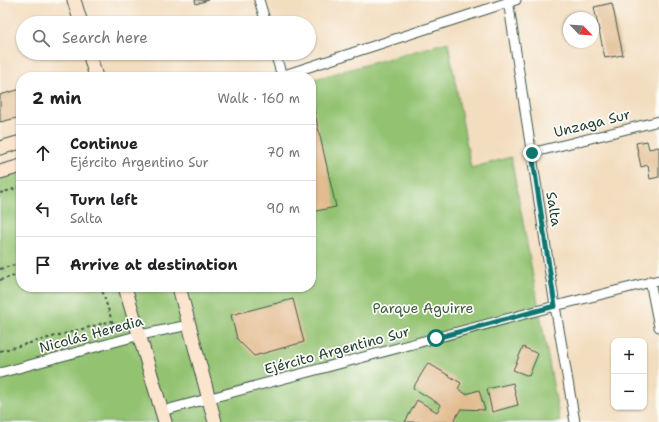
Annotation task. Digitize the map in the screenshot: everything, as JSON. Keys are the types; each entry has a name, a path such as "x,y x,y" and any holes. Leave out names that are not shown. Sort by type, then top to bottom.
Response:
{"main road":[{"path":"74,0 79,16"},
{"path":"91,60 95,72"},
{"path":"0,148 16,143"},
{"path":"0,172 16,167"},
{"path":"127,292 164,417"},
{"path":"180,292 215,422"}],"street":[{"path":"259,0 264,16"},
{"path":"292,72 511,1"},
{"name":"Salta","path":"511,1 555,306 575,422"},
{"path":"277,60 279,72"},
{"name":"Unzaga Sur","path":"532,153 659,121"},
{"path":"654,280 659,327"},
{"name":"Ejército Argentino Sur","path":"164,417 209,399 654,280"},
{"name":"Nicolás Heredia","path":"0,373 140,336 189,325"}],"path":[{"path":"0,193 16,188"},
{"path":"0,269 16,264"},
{"path":"0,280 16,275"},
{"path":"0,350 112,321 103,292"}],"green space":[{"name":"Parque Aguirre","path":"448,42 471,168 511,157 560,422 0,422 0,176 16,171 16,292 316,292 316,79"}],"building":[{"path":"195,0 208,0 196,4"},
{"path":"612,3 623,55 605,58 599,30 599,12 595,12 594,7"},
{"path":"16,90 16,118 0,122 0,95"},
{"path":"316,118 336,207 316,211"},
{"path":"647,141 649,149 659,147 659,177 650,179 648,165 641,167 636,143"},
{"path":"293,299 304,342 254,356 237,339 231,315"},
{"path":"523,347 538,354 529,376 513,370"},
{"path":"428,363 461,383 458,389 466,394 479,390 485,410 461,409 453,422 405,422 417,400 437,412 441,405 413,388"},
{"path":"513,383 518,405 492,412 487,389"}],"route":[{"path":"436,338 555,306 532,153"}]}
